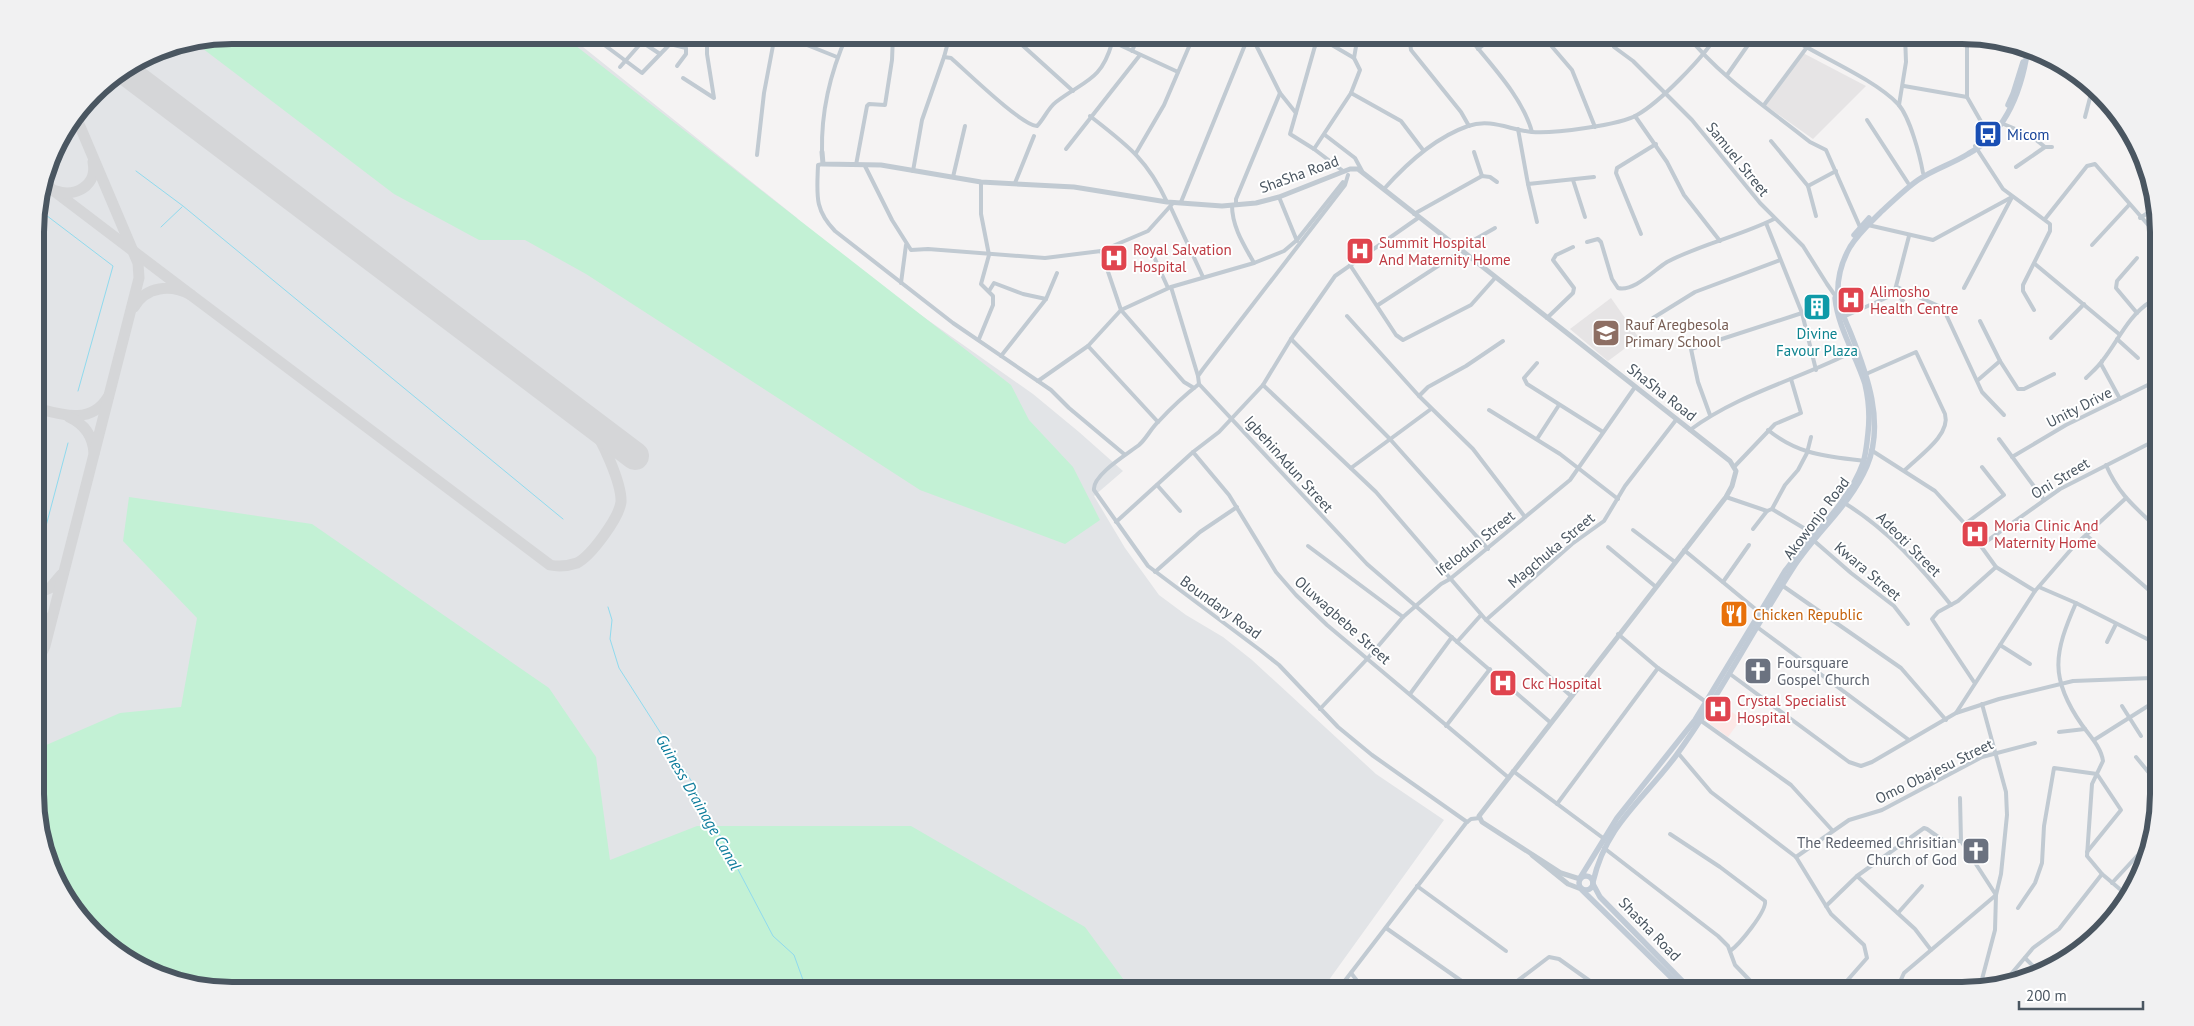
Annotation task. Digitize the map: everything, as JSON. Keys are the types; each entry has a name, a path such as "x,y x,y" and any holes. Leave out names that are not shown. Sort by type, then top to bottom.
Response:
{"main road":[{"name":"Akowonjo Road","path":"1991,133 2013,94 2023,54"},
{"name":"Akowonjo Road","path":"1593,883 1604,848 1632,805 1674,755 1700,720 1730,674 1759,612 1842,502 1864,461 1869,407 1864,382 1836,294 1845,257 1854,241 1868,225 1917,181 1976,147 1991,133 2000,123 2021,84 2027,55"},
{"name":"Akowonjo Road","path":"1580,878 1603,838 1631,800 1674,755 1706,702 1751,632 1757,627 1814,537 1846,504 1868,464 1871,450 1872,393 1866,374 1839,318 1835,280 1843,255 1860,227 1908,183 1923,173 1976,147"},
{"path":"1588,876 1593,883 1590,889 1581,889 1578,882 1580,878 1588,876"},
{"name":"Shasha Road","path":"1593,883 1600,897 1683,982"},
{"name":"Shasha Road","path":"1581,889 1676,982"}],"street":[{"path":"603,44 642,73 670,44 686,48 686,54 677,66"},
{"path":"620,67 639,44"},
{"path":"647,44 660,54"},
{"path":"682,78 714,98 707,44"},
{"path":"757,155 764,93 773,44"},
{"path":"804,44 837,57"},
{"path":"843,44 837,57 827,92 822,128 822,164 818,165 817,195 819,209 824,219 835,232 953,323 1038,381 1124,454"},
{"path":"856,166 867,106 869,104 885,104 893,44"},
{"path":"913,171 922,120 948,44"},
{"path":"1021,44 1074,91"},
{"path":"944,57 951,58 1006,107 1034,126 1039,125 1056,102 1095,76 1107,61 1112,44"},
{"path":"1114,44 1178,72"},
{"path":"1132,51 1135,44"},
{"path":"1136,153 1164,105 1190,44"},
{"path":"1181,202 1246,44"},
{"path":"1255,44 1280,93 1296,113"},
{"path":"1314,149 1351,93 1360,70 1354,58 1333,44"},
{"path":"1354,58 1356,44"},
{"path":"1410,44 1411,50 1461,112 1468,126"},
{"path":"1474,44 1520,105 1528,118 1532,132"},
{"path":"1478,49 1485,44"},
{"path":"1550,44 1572,70 1595,127"},
{"path":"1694,44 1703,55 1810,142 1826,150 1860,227"},
{"path":"1384,189 1423,150 1468,126 1486,123 1532,132 1595,127 1635,116 1665,95 1703,55 1711,44"},
{"path":"1727,75 1749,44"},
{"path":"1800,44 1862,78 1899,105 1919,152 1923,173"},
{"path":"1764,105 1809,44"},
{"path":"1899,105 1904,86 1905,44"},
{"path":"1967,44 1968,97 1975,113 1991,133"},
{"path":"1315,46 1290,134 1343,171"},
{"name":"Samuel Street","path":"1614,47 1633,61 1692,120 1774,219 1803,246 1836,294"},
{"path":"1066,149 1090,116 1140,55"},
{"path":"1904,86 1968,97"},
{"path":"1254,263 1238,234 1233,219 1234,205 1280,93"},
{"path":"1351,93 1401,121 1423,150"},
{"path":"2085,118 2091,95"},
{"path":"1090,116 1136,153 1157,180 1167,202"},
{"path":"1635,116 1656,144 1684,195 1720,241"},
{"path":"1867,120 1908,183"},
{"path":"2000,123 2030,135 2045,147"},
{"path":"953,177 965,126"},
{"path":"1518,129 1537,222"},
{"path":"1324,135 1355,158 1363,174"},
{"path":"1015,183 1034,136"},
{"path":"1772,141 1808,186 1816,216"},
{"path":"1641,234 1616,172 1617,168 1656,144"},
{"path":"1976,147 2003,189 2050,224 2050,231 2024,285 2023,291 2034,310"},
{"path":"2016,167 2045,147 2052,147"},
{"path":"1474,152 1482,176"},
{"path":"2045,219 2087,166 2093,163 2150,228"},
{"name":"ShaSha Road","path":"822,164 882,165 981,182 1074,187 1167,202 1234,205 1278,197 1314,185 1343,171 1354,168 1384,189 1676,420 1730,460 1734,467"},
{"path":"865,166 906,245 911,250 928,249 1045,258 1101,251 1148,231 1171,208 1174,202"},
{"path":"1198,376 1354,168"},
{"path":"1808,186 1836,171"},
{"path":"1038,381 1088,346 1120,310 1170,287 1254,263 1284,251 1297,240 1345,185 1348,175"},
{"path":"1116,522 1193,452 1219,432 1263,385 1290,339 1335,276 1416,216 1482,176 1490,177 1497,182"},
{"path":"1528,184 1594,177"},
{"path":"1574,180 1585,217"},
{"path":"979,339 993,305 993,296 981,284 990,255 981,214 981,182"},
{"path":"1278,197 1297,240 1296,246"},
{"path":"1868,225 1924,240 1940,238 2012,197"},
{"path":"1964,288 2012,197"},
{"path":"2092,245 2129,205"},
{"path":"1171,208 1203,277"},
{"path":"2140,218 2149,212"},
{"path":"1587,242 1600,240 1612,279 1618,288 1622,289 1634,284 1668,262 1774,219"},
{"path":"1766,223 1802,313 1816,370"},
{"path":"1378,305 1495,228"},
{"path":"1844,317 1888,297 1896,288 1909,236"},
{"path":"901,283 906,245"},
{"path":"1547,318 1573,293 1574,288 1554,260 1556,255 1573,247"},
{"path":"1101,251 1120,310 1184,382 1194,388"},
{"path":"2137,258 2117,281 2116,288 2137,313"},
{"path":"1155,259 1170,287 1198,376 1198,384"},
{"path":"1653,318 1695,292 1780,260"},
{"path":"2035,264 2119,334"},
{"path":"1350,265 1396,335 1400,339 1406,340 1471,305 1495,278"},
{"path":"1001,356 1046,299 1057,273"},
{"path":"989,290 994,283 1023,294 1046,299"},
{"path":"1896,288 1910,311"},
{"path":"1896,288 1943,308 1982,392 2004,415"},
{"path":"2086,378 2102,361 2119,334 2137,313 2150,302"},
{"path":"2051,338 2084,304"},
{"path":"1710,415 1698,382 1691,349 1802,313"},
{"path":"1348,316 1419,396 1473,449 1525,517"},
{"path":"1980,321 2000,361 2018,388 2024,389 2054,374"},
{"path":"1290,339 1332,378 1389,438 1488,549"},
{"path":"2117,339 2138,358"},
{"path":"1419,396 1428,387 1466,366 1503,341"},
{"path":"1088,346 1158,422"},
{"path":"1690,430 1710,415 1752,394 1816,370 1854,351"},
{"path":"1866,374 1916,352 1945,414 1946,423 1941,434 1905,470"},
{"path":"1978,380 2000,361"},
{"path":"2102,361 2101,364 2120,399"},
{"path":"1537,363 1524,378 1524,381 1602,432"},
{"path":"1480,818 1513,771 1726,497 1734,480 1734,467 1775,424 1801,413 1791,379"},
{"name":"Boundary Road","path":"1198,384 1158,422 1139,444 1124,454 1094,486 1116,522 1141,558 1155,572 1279,665 1320,709 1372,755 1467,822"},
{"name":"IgbehinAdun Street","path":"1198,384 1367,564 1552,723"},
{"name":"Unity Drive","path":"2012,457 2066,425 2150,384"},
{"path":"1263,385 1351,468 1393,512 1481,615 1571,696"},
{"name":"Ifelodun Street","path":"1320,709 1414,606 1441,584 1450,580 1566,484 1635,387"},
{"path":"1537,439 1559,405"},
{"path":"1351,468 1431,408"},
{"path":"1489,410 1537,439 1618,499"},
{"name":"Magchuka Street","path":"1486,620 1572,544 1604,521 1625,486 1676,420"},
{"path":"1768,430 1793,448 1807,453 1864,461"},
{"path":"1753,529 1767,511 1772,509 1785,485 1798,470 1807,453 1810,437"},
{"path":"1999,440 2044,500"},
{"name":"Oni Street","path":"1980,546 2044,500 2150,443"},
{"path":"1871,450 1935,491 1965,524 1996,567 2035,591"},
{"name":"Oluwagbebe Street","path":"1193,452 1237,507 1276,572 1296,595 1446,726 1509,778"},
{"path":"2106,465 2115,485 2125,499 2150,522"},
{"path":"1965,524 2004,495 1982,467"},
{"path":"1157,485 1180,511"},
{"path":"1726,497 1767,511"},
{"path":"1956,713 1974,682 2035,591 2063,558 2125,499"},
{"name":"Adeoti Street","path":"1846,504 1877,525 1924,572 1951,605"},
{"path":"1155,572 1200,532 1237,507"},
{"name":"Kwara Street","path":"1772,509 1814,537 1852,573 1894,606 1908,624"},
{"path":"1633,530 1675,562"},
{"path":"2086,535 2150,591"},
{"path":"1308,546 1403,617"},
{"path":"1723,582 1749,546"},
{"path":"1608,547 1656,587"},
{"path":"1684,550 1759,612"},
{"path":"1974,682 1932,619 1938,612 1951,605 1996,567"},
{"path":"1782,586 1901,668 1946,720"},
{"path":"2039,587 2076,603 2150,641"},
{"path":"2076,603 2059,646 2058,662 2060,683 2073,711 2094,740 2103,761 2092,784 2087,852 2090,860 2102,874 2123,892"},
{"path":"1457,642 1481,615"},
{"path":"2107,642 2116,624"},
{"path":"1757,627 1909,740"},
{"path":"1618,634 1658,668 1706,702"},
{"path":"1410,694 1452,637"},
{"path":"2000,645 2030,664"},
{"path":"1557,804 1658,668"},
{"path":"1446,726 1490,669"},
{"path":"1730,674 1857,766 1872,762 1956,713 1982,704 2060,683 2150,678"},
{"path":"1981,981 1995,930 1996,895 2001,874 2007,805 2004,782 1982,704"},
{"path":"2094,740 2150,705"},
{"path":"2122,706 2141,736"},
{"path":"1700,720 1791,785 1832,830"},
{"path":"2059,732 2086,729"},
{"name":"Omo Obajesu Street","path":"1796,857 1832,830 1849,820 1882,810 1996,752 2035,743"},
{"path":"1674,755 1711,792 1796,857 1831,914 1864,946 1867,952 1864,964 1847,982"},
{"path":"2136,756 2150,774"},
{"path":"2018,908 2035,883 2041,869 2044,826 2054,768 2097,774 2121,810 2087,852"},
{"path":"1513,771 1603,838"},
{"path":"1960,798 1961,841 1996,895"},
{"path":"1344,982 1471,819 1480,818 1561,873 1580,878"},
{"path":"1826,906 1857,876 1926,828 1944,841 1961,841"},
{"path":"1670,834 1720,867 1765,901 1763,911 1739,943 1730,951"},
{"path":"1604,848 1718,936 1730,951 1735,965 1751,982"},
{"path":"2112,883 2141,851"},
{"path":"1530,853 1568,884 1581,889"},
{"path":"2008,977 2033,948 2059,929 2102,874"},
{"path":"1857,876 1898,913 1931,950"},
{"path":"1417,886 1506,950"},
{"path":"1898,913 1922,886"},
{"path":"1900,982 1904,973 1996,895"},
{"path":"1386,928 1463,982"},
{"path":"1515,982 1547,957 1559,959 1591,982"},
{"path":"2025,958 2034,968"},
{"path":"1351,973 1358,982"}],"shaded area":[{"path":"219,44 579,44 797,218 799,223 908,306 1033,394 1123,471 1094,496 1125,548 1159,595 1186,615 1223,637 1252,660 1376,774 1444,820 1327,982 219,982 183,976 148,963 127,951 108,936 75,899 58,866 50,843 45,819 44,219 50,183 63,148 75,127 90,108 127,75 160,58 195,47"},
{"path":"1803,53 1866,86 1813,139 1765,105"},
{"name":"Rauf Aregbesola Primary School","path":"1611,298 1639,338 1608,361 1570,329"},
{"name":"Crystal Specialist Hospital","path":"1715,699 1741,719 1728,737 1702,718"}],"green space":[{"path":"219,44 574,44 1011,385 1029,420 1073,467 1100,520 1065,544 920,490 586,274 525,240 479,240 394,194 200,46"},
{"path":"129,497 312,524 549,688 596,757 610,860 697,826 911,826 1085,927 1125,982 219,982 183,976 148,963 127,951 108,936 75,899 63,878 54,855 47,831 44,807 44,746 120,713 181,707 197,618 123,541"}],"waterway":[{"path":"136,171 183,206 563,519"},
{"path":"161,227 182,207"},
{"path":"44,214 113,266 78,391"},
{"path":"44,534 68,443"},
{"name":"Guiness Drainage Canal","path":"608,607 612,620 610,639 619,668 692,782 773,936 794,955 804,982"}],"taxiway":[{"path":"44,648 139,278 138,263 78,123"},
{"path":"56,191 70,193 84,188 92,177 94,170 93,162"},
{"path":"49,187 191,295 175,289 160,289 145,295 134,307"},
{"path":"191,295 550,565 557,566 577,563 590,553 604,536 621,502 615,473 590,424"},
{"path":"44,410 66,415 85,415 101,406 108,397"},
{"path":"69,417 87,431 92,441 94,453"},
{"path":"44,591 50,588 61,575"},
{"path":"44,621 46,632"}],"runway":[{"path":"129,74 635,456"}],"place":[{"name":"Micom","path":"1988,134"},
{"name":"Summit Hospital And Maternity Home","path":"1360,251"},
{"name":"Royal Salvation Hospital","path":"1114,258"},
{"name":"Alimosho Health Centre","path":"1851,300"},
{"name":"Divine Favour Plaza","path":"1817,307"},
{"name":"Rauf Aregbesola Primary School","path":"1606,333"},
{"name":"Moria Clinic And Maternity Home","path":"1975,534"},
{"name":"Chicken Republic","path":"1734,614"},
{"name":"Foursquare Gospel Church","path":"1758,671"},
{"name":"Ckc Hospital","path":"1503,683"},
{"name":"Crystal Specialist Hospital","path":"1718,709"},
{"name":"The Redeemed Chrisitian Church of God","path":"1976,851"}]}
